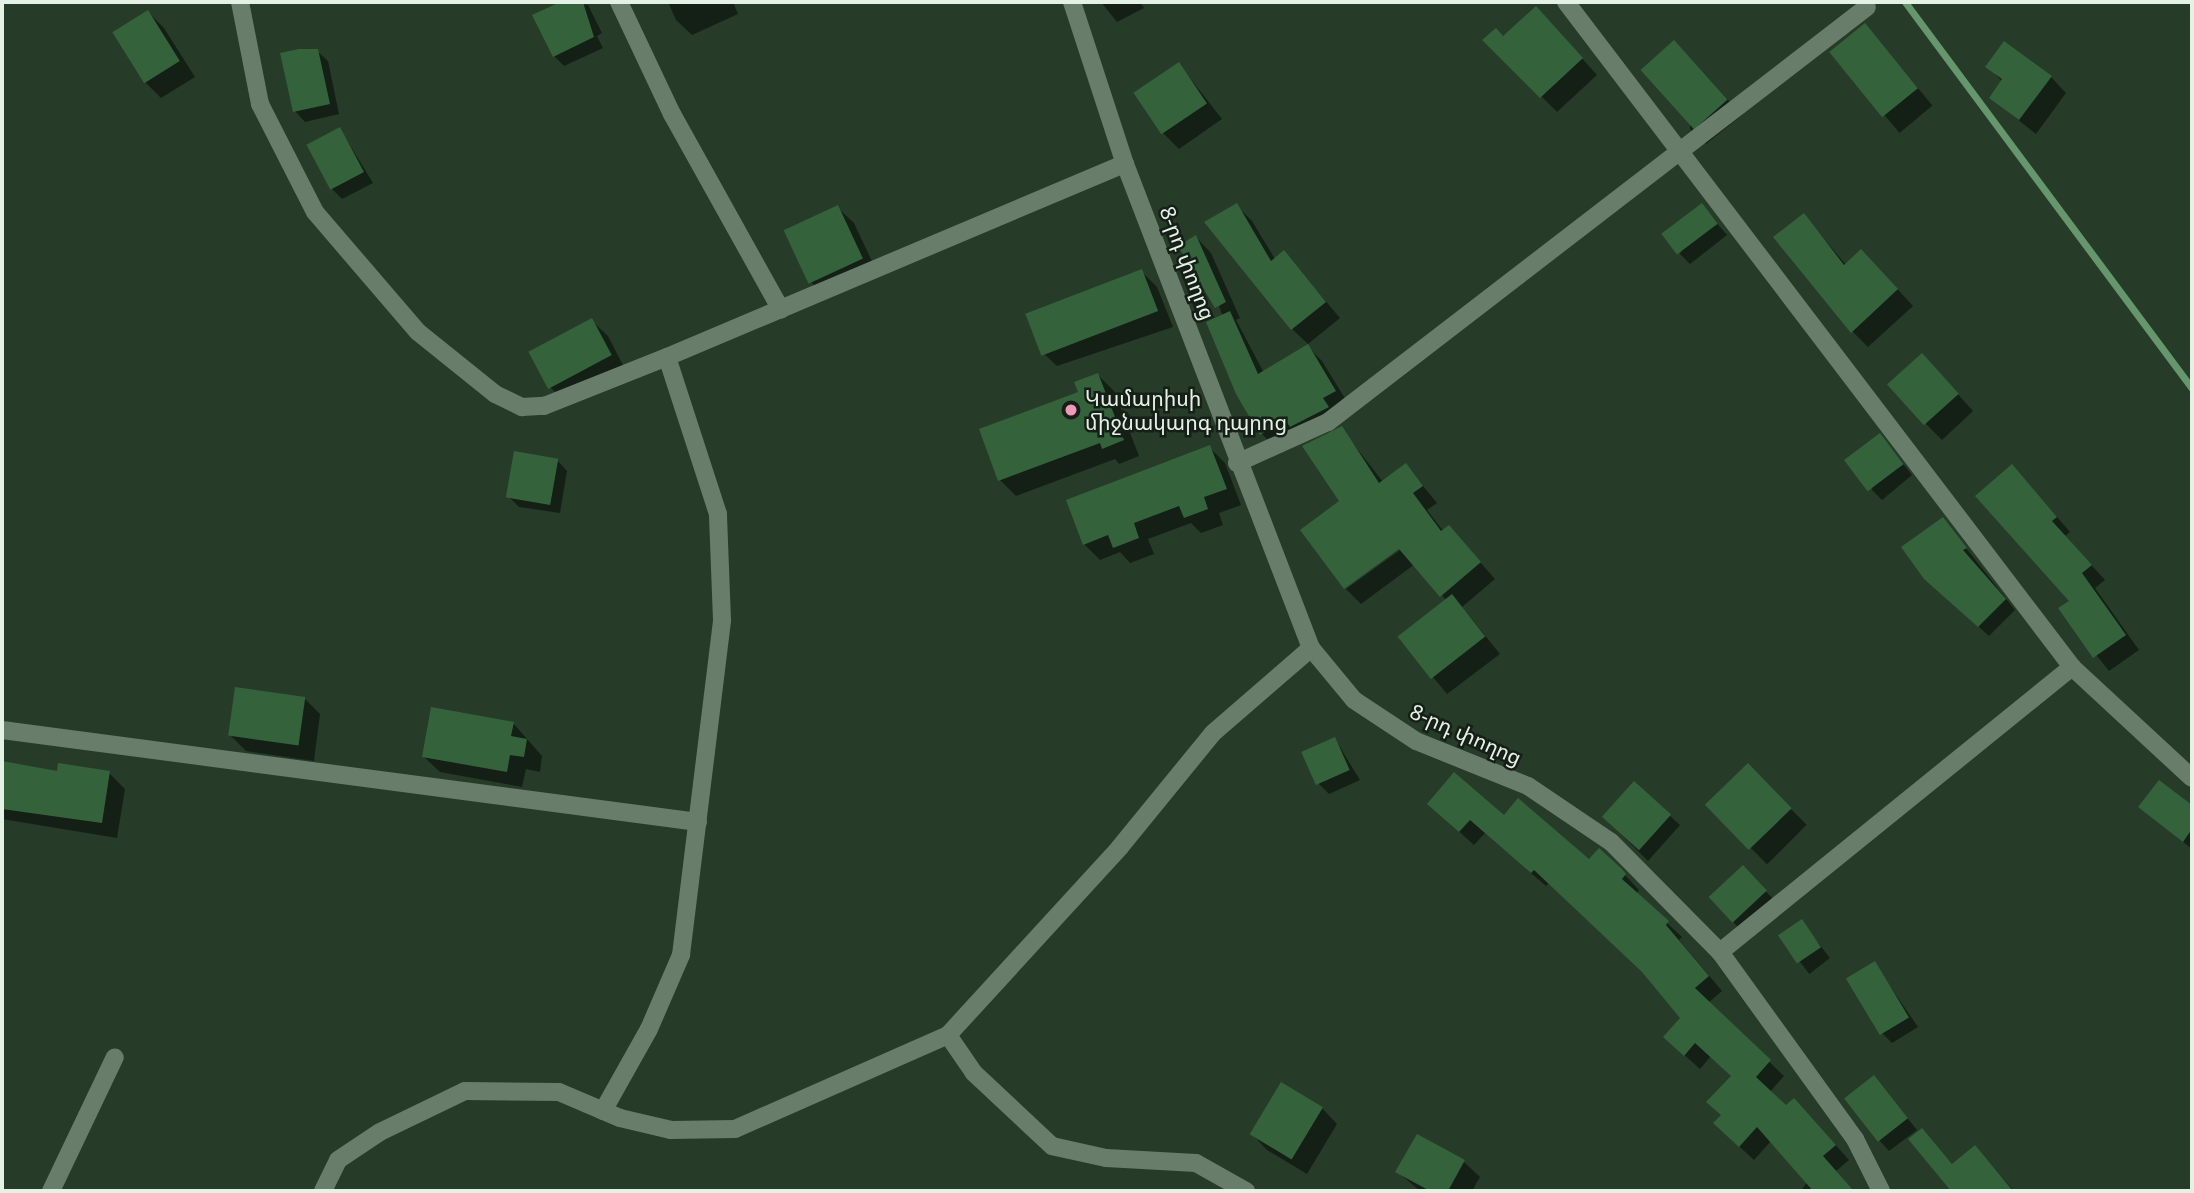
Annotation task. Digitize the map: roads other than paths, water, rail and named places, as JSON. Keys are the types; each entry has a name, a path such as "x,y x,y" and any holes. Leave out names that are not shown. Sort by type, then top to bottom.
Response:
{"street":[{"path":"240,2 260,104 315,212 418,332 495,394 522,407 544,407 1125,164"},
{"path":"619,2 671,114 780,310"},
{"name":"8-րդ փողոց","path":"1072,2 1125,164 1237,463 1311,648 1354,700 1416,741 1528,786 1611,842 1720,951 1855,1139 1881,1191"},
{"path":"1566,2 1680,147 2072,667 2192,778"},
{"path":"1237,463 1328,422 1680,147 1867,6"},
{"path":"603,1111 649,1029 681,955 722,620 718,514 667,357"},
{"path":"323,1191 338,1160 380,1132 464,1091 559,1092 603,1111 671,1130 735,1129 948,1035 1120,847 1213,733 1311,648"},
{"path":"1720,951 2072,667"},
{"path":"2,730 698,822"},
{"path":"948,1035 974,1073 1052,1146 1106,1157 1196,1163 1246,1191"},
{"path":"51,1191 115,1057"}],"waterway":[{"path":"1905,2 2192,388"}],"place":[{"name":"Կամարիսի միջնակարգ դպրոց","path":"1071,410"}]}
